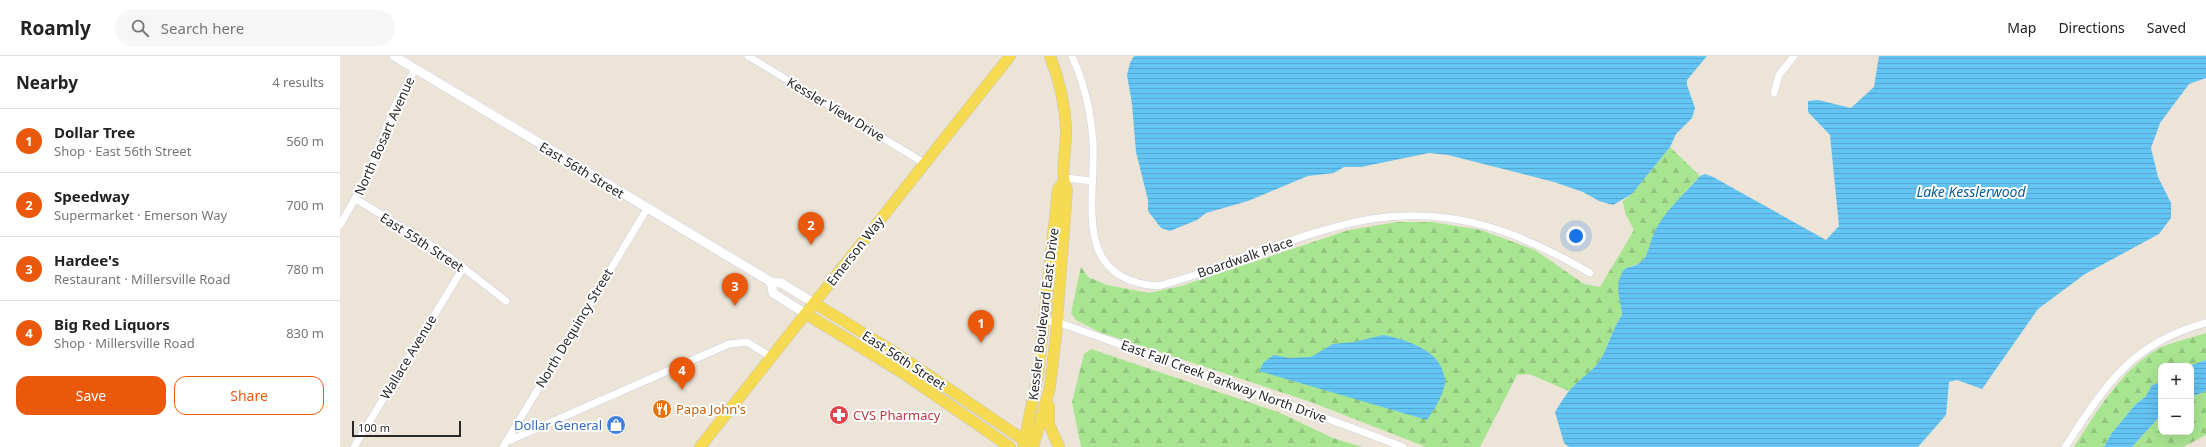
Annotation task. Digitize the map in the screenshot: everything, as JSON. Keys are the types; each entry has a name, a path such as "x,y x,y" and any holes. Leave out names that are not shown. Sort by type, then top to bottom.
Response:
{"main road":[{"name":"Emerson Way","path":"700,447 1010,56"},
{"name":"Kessler Boulevard East Drive","path":"1033,447 1048,399 1057,322 1067,195 1064,180 1066,142 1065,117 1050,56"},
{"name":"Kessler Boulevard East Drive","path":"1023,444 1036,386 1058,189 1064,180"},
{"name":"East 56th Street","path":"814,303 899,355 1023,444 1033,447"},
{"name":"East 56th Street","path":"806,314 897,370 1010,447"},
{"path":"1048,399 1050,424 1059,447"}],"street":[{"name":"East 56th Street","path":"394,56 771,282 781,283 814,303"},
{"name":"Kessler View Drive","path":"748,56 924,163"},
{"name":"Boardwalk Place","path":"1072,56 1084,89 1090,116 1093,150 1091,222 1096,245 1102,257 1113,270 1138,284 1157,286 1308,235 1350,223 1394,216 1451,219 1503,230 1539,245 1590,273"},
{"path":"1774,93 1779,75 1794,56"},
{"name":"North Bosart Avenue","path":"340,224 356,199 372,166 395,106 415,69"},
{"path":"1064,180 1093,181"},
{"name":"East 55th Street","path":"356,199 447,255 506,301"},
{"name":"North Dequincy Street","path":"504,445 647,209"},
{"name":"Wallace Avenue","path":"354,447 463,268"},
{"name":"East 56th Street","path":"771,282 773,293 806,314"},
{"name":"East Fall Creek Parkway North Drive","path":"1044,321 1057,322 1276,399 1403,447"},
{"path":"2065,447 2103,390 2129,363 2165,338 2206,323"},
{"path":"504,445 729,344 747,342 771,357"}],"green space":[{"path":"1670,147 1700,176 1685,192 1651,240 1649,251 1641,263 1626,268 1622,275 1619,287 1619,296 1622,315 1615,326 1600,360 1593,369 1569,391 1529,374 1517,375 1480,447 1426,447 1311,402 1099,332 1076,320 1071,313 1081,267 1088,277 1107,285 1149,293 1181,286 1349,230 1397,222 1432,222 1481,230 1535,250 1584,284 1600,287 1634,230 1625,213 1623,201 1632,194"},
{"path":"2206,333 2206,360 2194,364 2194,363 2158,363 2158,383 2152,385 2146,396 2135,405 2111,434 2104,447 2074,447 2101,405 2123,377 2148,355 2173,343"},
{"path":"1091,349 1278,412 1333,438 1362,447 1081,447 1072,402 1084,354"},
{"path":"2206,391 2206,435 2183,447 2132,447 2158,418 2158,435 2194,435 2194,396"}],"water":[{"path":"1134,56 1707,56 1687,80 1687,85 1695,108 1692,118 1676,134 1670,147 1632,194 1613,205 1599,201 1583,192 1554,182 1448,155 1429,153 1361,167 1344,167 1334,173 1308,176 1248,201 1206,213 1197,220 1170,231 1161,228 1148,211 1148,200 1136,152 1132,104 1127,75 1130,63"},
{"name":"Lake Kesslerwood","path":"1879,56 2206,56 2206,78 2189,84 2160,123 2151,148 2158,177 2171,203 2171,218 2159,234 2085,274 2038,309 1982,389 1957,380 1949,382 1946,415 1918,447 1569,447 1564,443 1555,412 1571,389 1598,363 1606,349 1615,327 1622,315 1618,284 1623,270 1637,265 1645,258 1654,233 1663,217 1700,176 1705,174 1713,177 1826,240 1839,226 1830,135 1808,112 1808,101 1818,100 1851,108 1874,87"},
{"path":"1383,335 1419,346 1434,357 1440,364 1445,378 1444,389 1440,399 1427,420 1259,371 1264,362 1274,355 1289,358 1311,357 1333,344 1354,342"},
{"path":"2206,360 2206,391 2194,396 2194,364"},
{"path":"2158,383 2158,418 2132,447 2104,447 2111,434 2135,405 2146,396 2152,385"}],"place":[{"name":"Speedway","path":"811,245"},
{"name":"Hardee's","path":"735,306"},
{"name":"Dollar Tree","path":"981,343"},
{"name":"Big Red Liquors","path":"682,390"},
{"name":"Papa John's","path":"662,409"},
{"name":"CVS Pharmacy","path":"839,415"},
{"name":"Dollar General","path":"616,425"}]}
